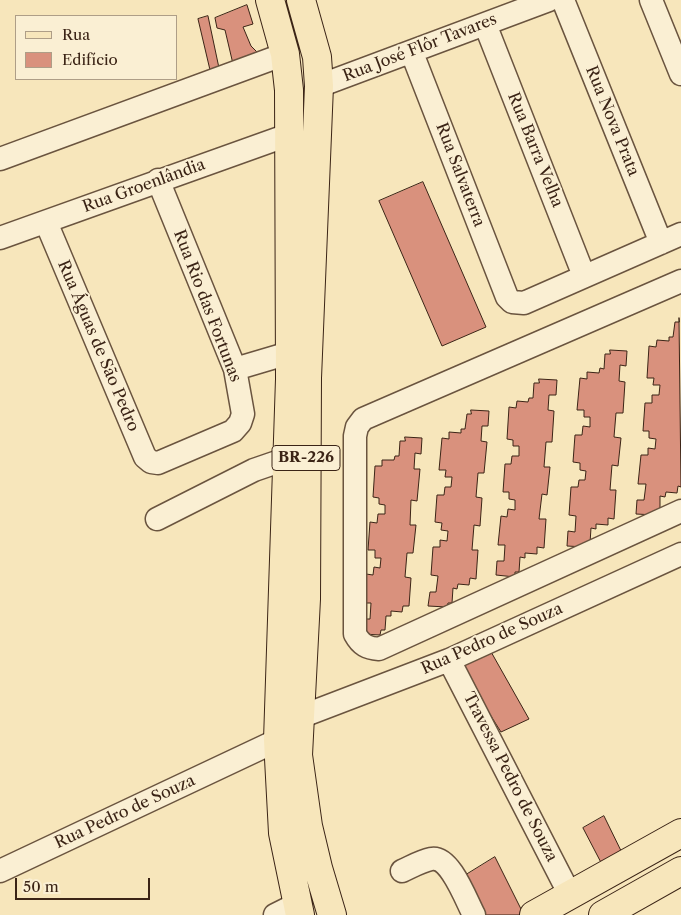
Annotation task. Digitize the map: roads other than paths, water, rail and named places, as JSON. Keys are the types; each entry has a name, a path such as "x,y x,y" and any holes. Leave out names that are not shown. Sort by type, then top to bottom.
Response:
{"main road":[{"name":"BR-226","path":"270,0 285,54 289,90 289,353 306,599 298,755 304,799 318,868 332,915"},
{"name":"BR-226","path":"291,911 283,833 278,740 319,86 317,56 300,0"},
{"path":"534,915 681,833"},
{"path":"603,915 681,871"}],"street":[{"name":"Rua José Flôr Tavares","path":"319,86 412,53 495,14 549,0"},
{"name":"Rua Nova Prata","path":"563,0 671,238"},
{"path":"651,0 681,74"},
{"name":"Rua Barra Velha","path":"495,14 584,276"},
{"name":"Rua Salvaterra","path":"412,53 507,297 518,304 524,303 584,276"},
{"path":"0,159 285,54"},
{"name":"Rua Groenlândia","path":"0,238 288,135"},
{"name":"Rua Rio das Fortunas","path":"158,180 235,369 243,414 240,423 233,431"},
{"name":"Rua Águas de São Pedro","path":"46,222 145,457 150,462 158,463 233,431"},
{"path":"584,276 671,238"},
{"path":"681,280 363,419 357,427 355,436 355,634 359,643 368,648 379,649 681,511"},
{"path":"235,369 289,353"},
{"path":"157,519 254,470 296,460"},
{"name":"Rua Pedro de Souza","path":"300,717 449,660 681,554"},
{"name":"Travessa Pedro de Souza","path":"449,660 570,895"},
{"name":"Rua Pedro de Souza","path":"0,870 278,740"},
{"path":"402,871 432,859 441,860 448,866 474,915"}]}
